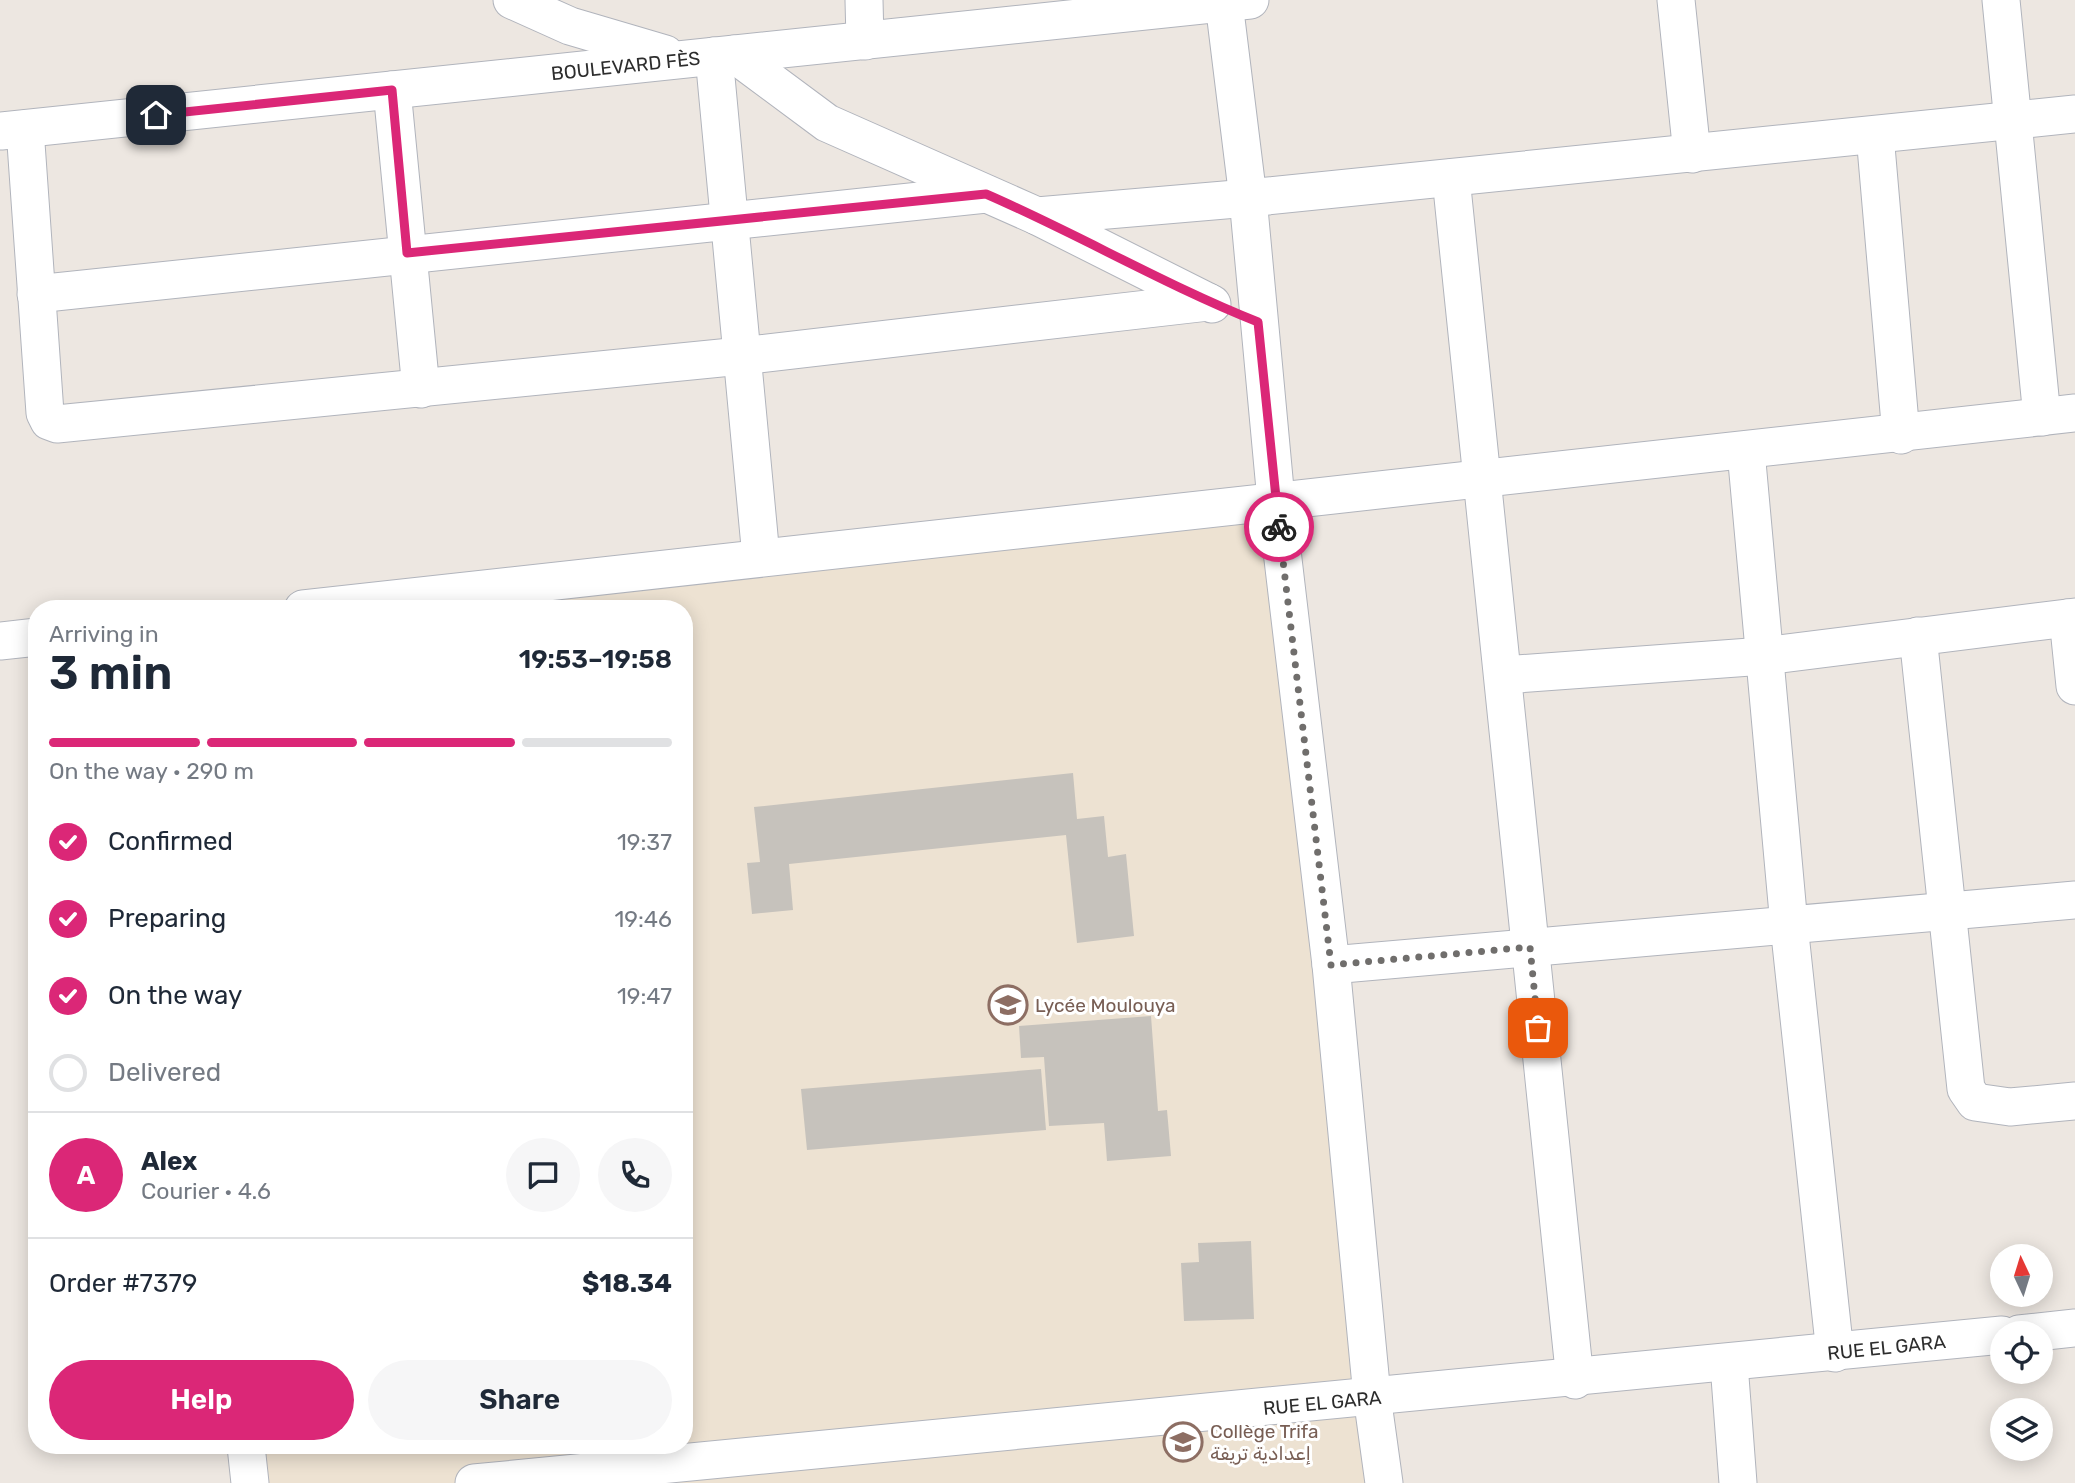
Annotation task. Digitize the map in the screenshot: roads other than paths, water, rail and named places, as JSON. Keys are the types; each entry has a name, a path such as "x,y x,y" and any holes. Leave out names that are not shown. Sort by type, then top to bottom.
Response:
{"street":[{"path":"512,0 569,13 710,57 827,122 1037,216 1208,302 1258,322"},
{"path":"864,0 865,41"},
{"path":"1676,0 1692,153"},
{"path":"382,600 1276,500 1901,435 2058,415 2012,121 2001,0"},
{"path":"1237,1 1258,322 1276,500 1331,965 1371,1396 1384,1483"},
{"name":"BOULEVARD FÈS","path":"13,130 865,41 1009,13 1237,1"},
{"path":"710,57 761,557"},
{"path":"392,90 421,389"},
{"path":"1037,216 1248,198 2075,114"},
{"path":"13,130 36,294 45,413 49,421 57,424 421,389 1208,302"},
{"path":"1875,135 1901,435"},
{"path":"1451,178 1575,1380"},
{"path":"36,294 986,194"},
{"path":"1746,451 1789,925 1835,1353"},
{"path":"1504,675 1764,656 2072,617 2075,686"},
{"path":"1918,636 1966,1089 1975,1102 1989,1105 2075,1101"},
{"path":"0,641 28,638"},
{"path":"1331,965 2075,900"},
{"path":"2053,1330 2075,1328"},
{"name":"RUE EL GARA","path":"474,1483 1371,1396 1575,1380 1990,1336"},
{"path":"1729,1364 1738,1483"},
{"path":"247,1454 250,1483"}],"place":[{"name":"Lycée Moulouya","path":"1008,1005"},
{"name":"Collège Trifa إعدادية تريفة","path":"1183,1442"}]}
